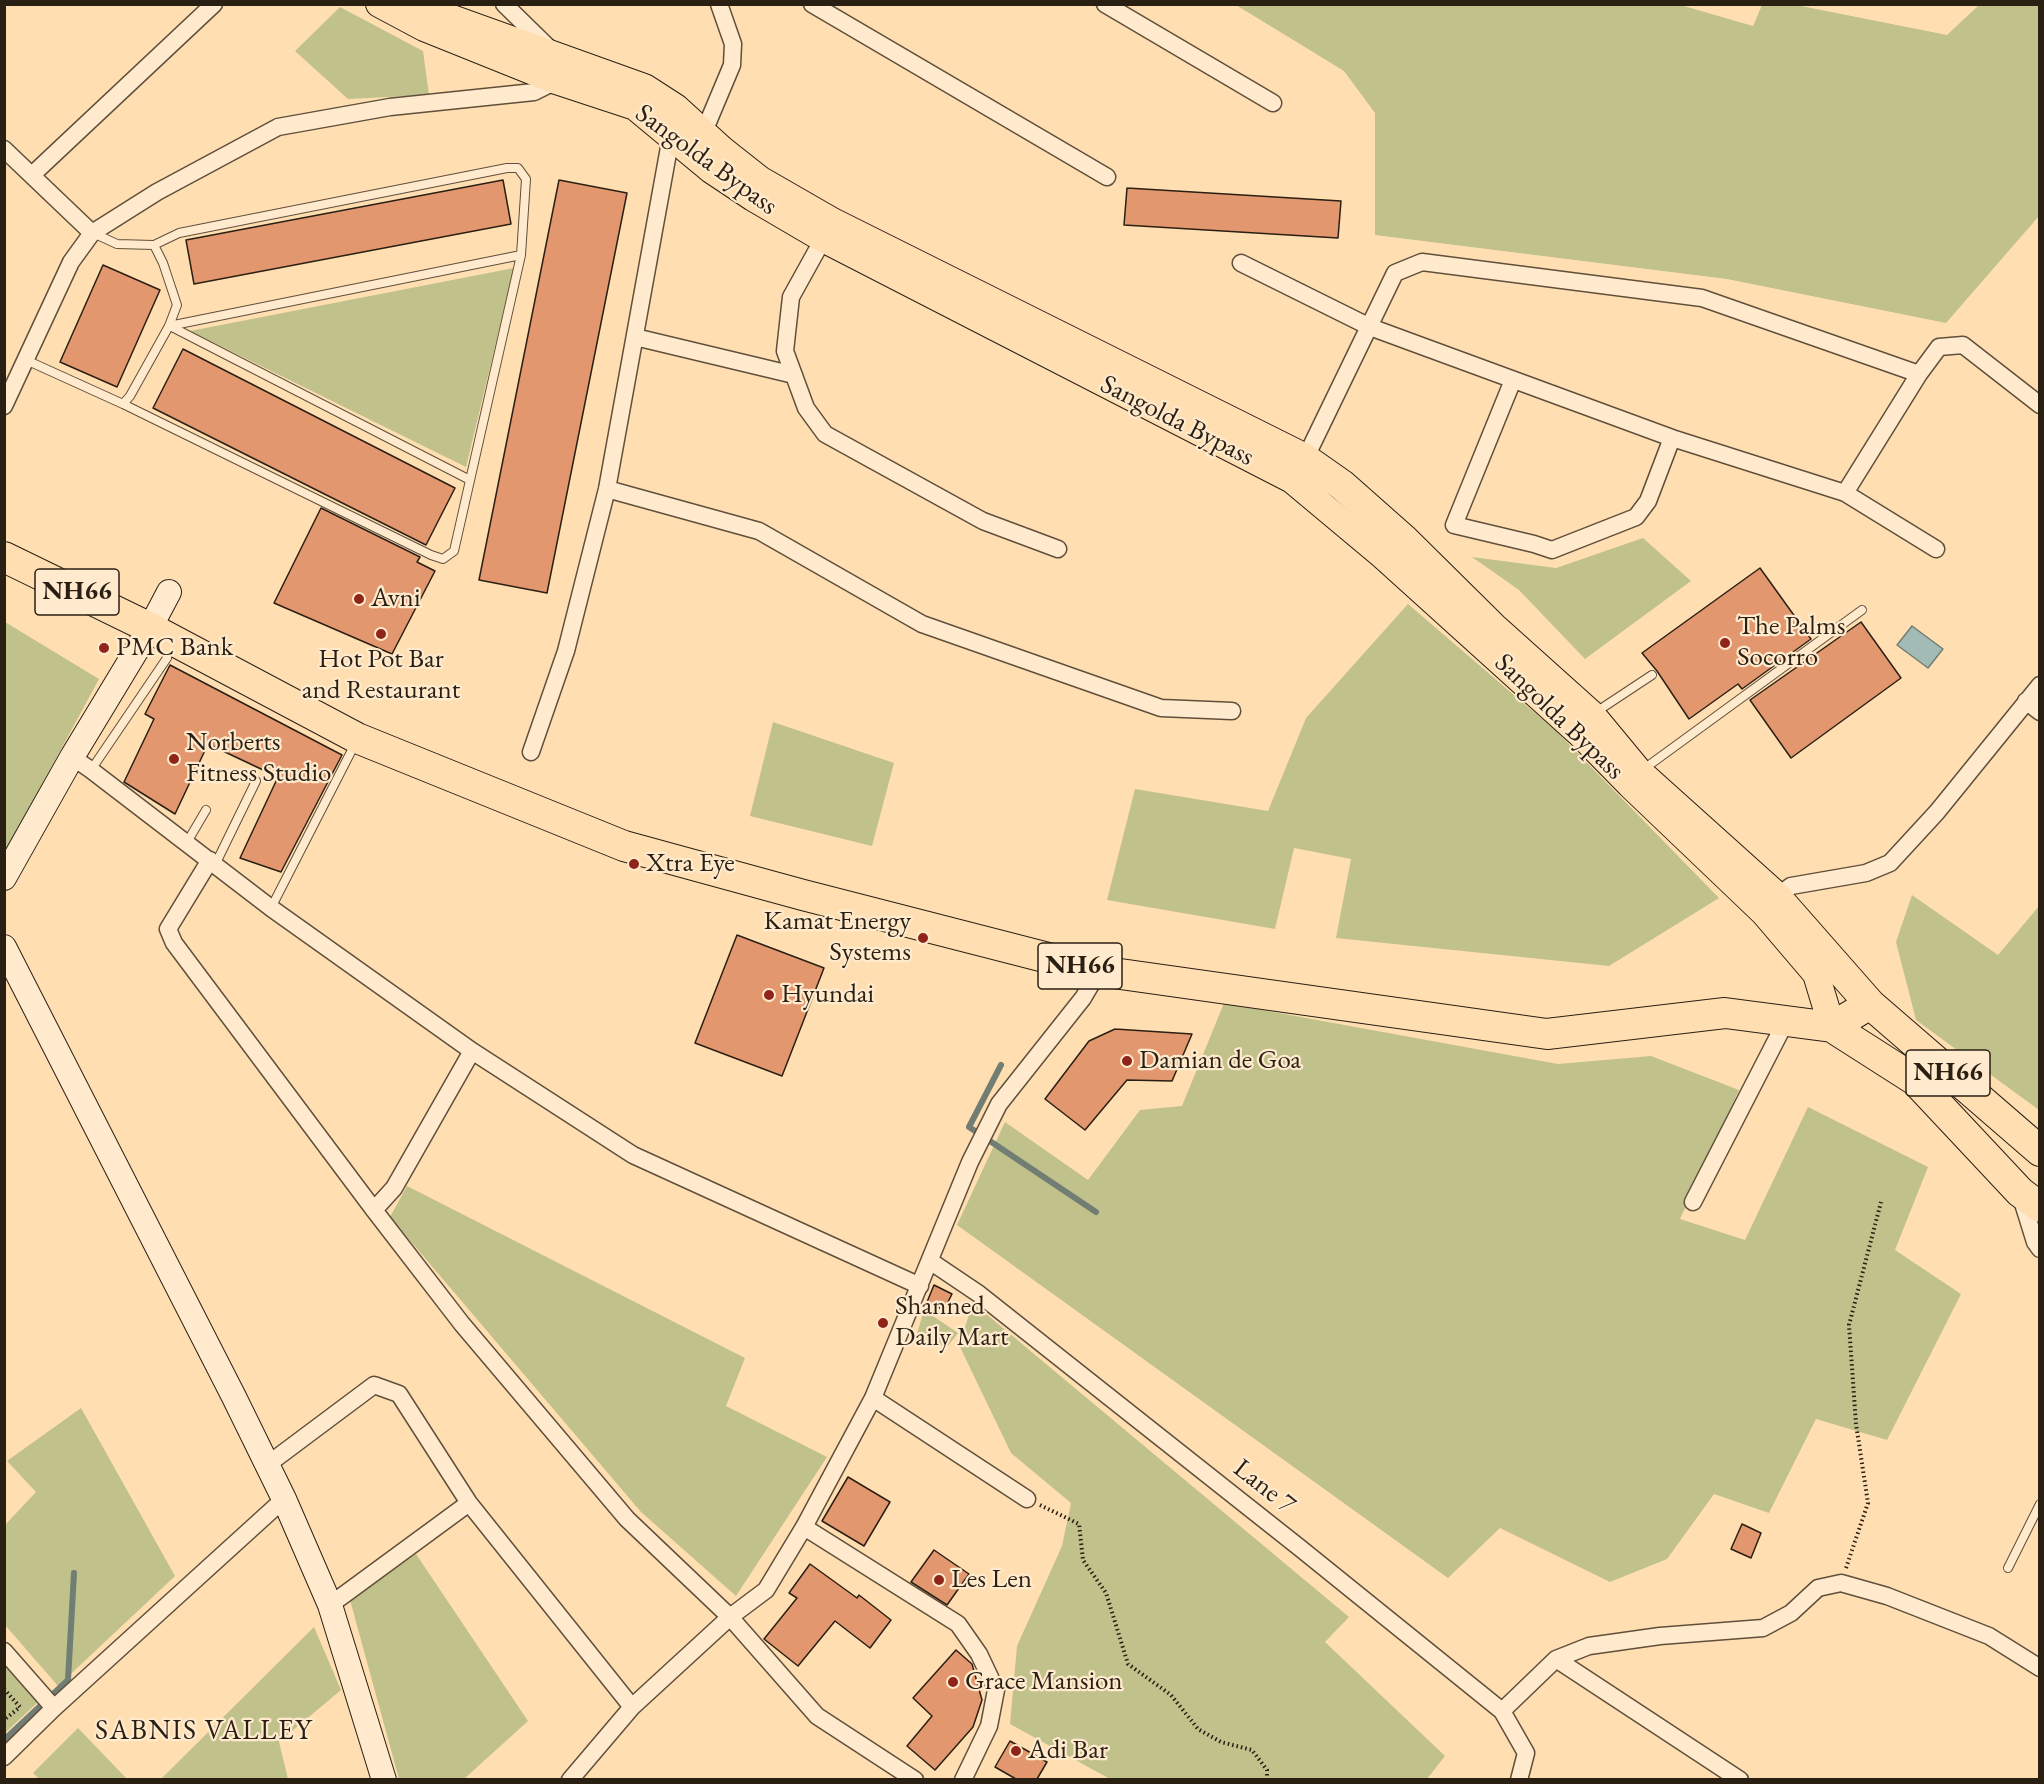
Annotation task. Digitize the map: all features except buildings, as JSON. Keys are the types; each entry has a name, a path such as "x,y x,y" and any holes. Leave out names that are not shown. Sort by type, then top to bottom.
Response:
{"highway":[{"name":"Sangolda Bypass","path":"415,4 559,70 644,89 673,122 703,134 759,181 828,231 1305,459 1342,485 1403,539 1493,628 1590,715 1638,773 1776,897 1870,1004"},
{"name":"NH66","path":"4,557 150,628 357,738 624,846 1099,971 1547,1034 1725,1012 1832,1027"},
{"path":"1870,1004 1832,1027 1914,1080 2030,1199"},
{"name":"NH66","path":"1870,1004 2040,1151"}],"main road":[{"name":"Sangolda Bypass","path":"379,4 424,28 559,70"},
{"name":"Sangolda Bypass","path":"673,122 711,170 753,198 828,231 1292,480 1383,556 1571,725 1630,785 1764,912 1816,974 1832,1027"}],"street":[{"path":"33,174 214,4"},
{"path":"4,406 71,262 92,233 158,192 278,128 390,107 534,92 559,70 504,4"},
{"path":"703,134 732,65 733,44 719,4"},
{"path":"812,4 1107,177"},
{"path":"1105,4 1274,103"},
{"path":"531,752 566,651 607,489 673,122"},
{"path":"4,149 33,174 92,233"},
{"path":"828,231 791,297 785,351 806,408 825,434 983,521 1058,549"},
{"path":"1305,459 1395,273 1422,262 1702,298 1920,374"},
{"path":"1240,263 1370,327 1672,438 1845,493 1936,549"},
{"path":"634,337 794,375"},
{"path":"1845,493 1939,347 1963,345 2040,405"},
{"path":"1513,380 1454,525 1534,543 1552,550 1636,517 1648,501 1672,438"},
{"path":"607,489 759,531 922,624 1161,708 1232,711"},
{"path":"4,878 81,764 169,592"},
{"path":"1776,897 1791,886 1866,873 1890,863 1937,812 2040,685"},
{"path":"2026,701 2040,712"},
{"path":"81,764 271,908 472,1051 633,1155 920,1286"},
{"path":"212,863 168,928 174,943 374,1210 462,1324 627,1519 730,1617 817,1716 915,1779"},
{"path":"4,947 284,1499 330,1605 384,1779"},
{"path":"570,1779 632,1707 730,1617 766,1590 804,1527 873,1398 970,1162 999,1104 1083,998 1099,971"},
{"path":"1693,1202 1786,1021"},
{"path":"374,1210 394,1188 472,1051"},
{"path":"2030,1199 2035,1242 2040,1250"},
{"name":"Lane 7","path":"930,1261 979,1294 1356,1592 1502,1711 1526,1753 1519,1779"},
{"path":"267,1466 374,1385 399,1394 469,1503 632,1707"},
{"path":"873,1398 1027,1499"},
{"path":"4,1757 54,1708 284,1499"},
{"path":"330,1605 469,1503"},
{"path":"804,1527 958,1624 979,1654 996,1690 989,1726 963,1779"},
{"path":"1502,1711 1556,1659 1590,1646 1659,1636 1763,1628 1791,1613 1818,1588 1841,1583 1887,1596 1989,1636 2040,1668"},
{"path":"4,1651 54,1708"},
{"path":"1556,1659 1740,1779"}],"lane":[{"path":"26,360 123,404 431,555 442,559 454,551 520,255 526,180 518,168 496,170 178,233 154,244 117,244 92,233"},
{"path":"123,404 130,396 169,326 177,305 154,244"},
{"path":"169,326 520,255"},
{"path":"169,326 470,480"},
{"path":"1638,773 1862,610"},
{"path":"81,764 166,658"},
{"path":"1590,715 1652,675"},
{"path":"271,908 357,738"},
{"path":"212,863 256,781"},
{"path":"186,844 206,810"},
{"path":"2008,1568 2040,1504"}],"path":[{"path":"1841,1583 1868,1503 1856,1424 1850,1324 1881,1202"},
{"path":"1027,1499 1079,1524 1083,1560 1106,1593 1128,1664 1171,1695 1198,1729 1221,1742 1252,1750 1267,1770 1267,1779"},
{"path":"4,1689 20,1707 4,1720"}],"green space":[{"path":"1677,4 1753,26 1762,5 1796,5 1947,35 1979,5 2039,5 2039,216 1946,323 1727,279 1375,235 1375,113 1344,71 1236,5"},
{"path":"340,7 423,51 429,95 348,99 295,51"},
{"path":"514,268 466,467 190,331"},
{"path":"1643,538 1691,581 1585,659 1519,590 1472,557 1556,568"},
{"path":"1408,604 1557,732 1719,898 1609,966 1336,938 1351,859 1294,848 1275,929 1107,900 1135,789 1268,811 1306,718"},
{"path":"5,622 99,679 5,853"},
{"path":"773,722 894,763 872,846 750,816"},
{"path":"1912,895 1998,955 2039,906 2039,1110 1916,1020 1896,942"},
{"path":"1224,1003 1558,1064 1651,1056 1739,1090 1680,1219 1745,1240 1808,1107 1928,1167 1895,1250 1961,1294 1887,1440 1816,1419 1769,1513 1714,1494 1667,1559 1610,1582 1500,1528 1448,1578 957,1225 1005,1122 1088,1180 1140,1110 1182,1106"},
{"path":"407,1186 745,1358 726,1406 827,1457 736,1596 641,1512 390,1217"},
{"path":"973,1303 1349,1617 1325,1642 1445,1756 1427,1779 1110,1779 1010,1724 1017,1646 1062,1546 1071,1503 1011,1453 959,1345"},
{"path":"924,1310 958,1333 947,1347 916,1337"},
{"path":"81,1408 175,1576 58,1686 5,1625 5,1525 36,1492 7,1461"},
{"path":"416,1554 528,1721 464,1779 399,1779 350,1600"},
{"path":"314,1627 341,1690 279,1742 288,1779 161,1779"},
{"path":"4,1662 39,1701 5,1733 4,1733"},
{"path":"78,1728 127,1779 39,1779 33,1773"}],"water":[{"path":"1912,626 1943,649 1928,668 1897,645"}],"waterway":[{"path":"1001,1065 969,1127 1096,1212"},
{"path":"4,1740 68,1680 74,1573"}],"place":[{"name":"Avni","path":"359,599"},
{"name":"Hot Pot Bar and Restaurant","path":"381,634"},
{"name":"The Palms Socorro","path":"1725,643"},
{"name":"PMC Bank","path":"104,648"},
{"name":"Norberts Fitness Studio","path":"174,759"},
{"name":"Xtra Eye","path":"634,864"},
{"name":"Kamat Energy Systems","path":"923,938"},
{"name":"Hyundai","path":"769,995"},
{"name":"Damian de Goa","path":"1127,1061"},
{"name":"Shanned Daily Mart","path":"883,1323"},
{"name":"Les Len","path":"939,1580"},
{"name":"Grace Mansion","path":"953,1682"},
{"name":"Adi Bar","path":"1016,1751"}],"district":[{"name":"SABNIS VALLEY","path":"204,1731"}]}
